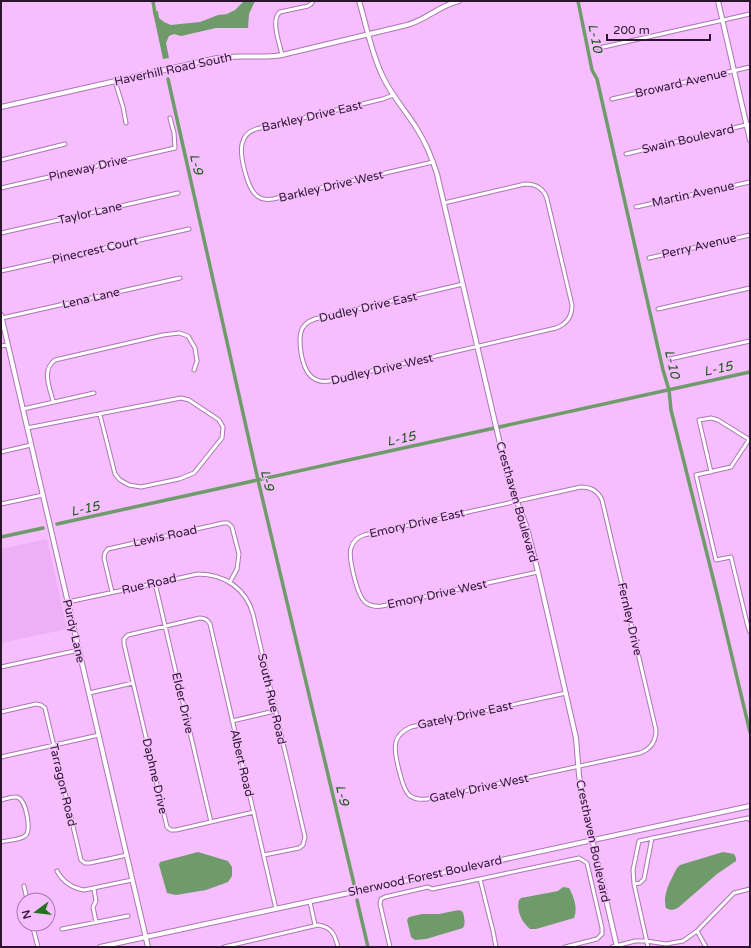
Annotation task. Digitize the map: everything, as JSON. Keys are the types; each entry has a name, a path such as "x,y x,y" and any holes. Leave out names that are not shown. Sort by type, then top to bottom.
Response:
{"street":[{"path":"282,55 275,21 277,14 308,6 313,1"},
{"name":"Cresthaven Boulevard","path":"359,1 378,67 393,95 417,129 433,162 444,203 508,478 527,528 538,572 576,738 581,790 615,947"},
{"name":"Haverhill Road South","path":"1,107 217,58 236,56 265,57 282,55 413,24 441,8 459,1"},
{"path":"718,1 748,125 750,140"},
{"path":"599,48 750,14"},
{"name":"Broward Avenue","path":"612,99 750,67"},
{"path":"115,81 126,122"},
{"name":"Barkley Drive East","path":"246,172 241,146 244,138 252,131 383,99 393,95"},
{"name":"Pineway Drive","path":"1,188 176,148 170,118"},
{"name":"Swain Boulevard","path":"626,154 748,125"},
{"path":"1,160 66,144"},
{"name":"Barkley Drive West","path":"246,172 252,192 257,196 270,200 433,162"},
{"name":"Martin Avenue","path":"636,207 750,182"},
{"name":"Dudley Drive West","path":"302,355 304,368 309,375 316,380 326,382 556,328 567,322 572,313 572,305 546,195 541,189 535,185 525,184 444,203"},
{"name":"Taylor Lane","path":"1,233 178,193"},
{"name":"Pinecrest Court","path":"1,271 189,229"},
{"name":"Perry Avenue","path":"649,258 750,235"},
{"name":"Lena Lane","path":"1,317 180,278"},
{"name":"Dudley Drive East","path":"302,355 300,334 304,325 312,320 462,284"},
{"path":"658,309 750,288"},
{"name":"Purdy Lane","path":"1,317 148,947"},
{"path":"53,401 47,375 50,365 56,360 163,335 179,333 188,336 195,348 197,361 194,370"},
{"path":"670,359 750,341"},
{"path":"1,346 8,345"},
{"path":"23,409 53,401 94,393"},
{"path":"27,428 183,398 189,400 217,418 223,427 223,435 194,473 179,479 141,487 133,487 124,483 115,474 100,414"},
{"path":"711,472 699,420 711,418 718,420 750,439 731,467 711,472 696,475 716,560 731,557 750,632"},
{"path":"1,452 31,445"},
{"name":"Emory Drive East","path":"355,577 350,551 354,542 362,536 581,487 593,489"},
{"name":"Fernley Drive","path":"593,489 603,502 656,730 655,740 647,750"},
{"path":"1,504 43,495"},
{"name":"Lewis Road","path":"112,592 104,558 105,553 110,548 223,523 228,523 233,529 239,559 237,569 230,582"},
{"name":"Emory Drive West","path":"355,577 358,592 362,599 370,605 377,607 538,572"},
{"name":"Rue Road","path":"68,602 198,574 213,575 230,582"},
{"name":"South Rue Road","path":"230,582 244,595 251,610 305,840 303,845 299,848 264,855"},
{"name":"Elder Drive","path":"155,583 211,822"},
{"name":"Albert Road","path":"165,626 200,618 205,619 210,624 276,909"},
{"name":"Daphne Drive","path":"165,626 130,633 124,639 124,644 167,827 172,830 176,830 254,812"},
{"path":"1,667 79,650"},
{"path":"89,693 134,683"},
{"name":"Gately Drive East","path":"399,767 396,742 399,736 406,729 566,693"},
{"name":"Tarragon Road","path":"1,712 36,704 41,705 46,711 81,860 85,863 90,863 127,855"},
{"path":"232,721 275,711"},
{"path":"1,757 99,735"},
{"name":"Gately Drive West","path":"399,767 406,791 414,798 422,800 640,753 647,750"},
{"path":"1,800 14,797 19,798 24,804 29,827 28,832 23,837 1,842"},
{"name":"Sherwood Forest Boulevard","path":"100,947 750,806"},
{"path":"648,947 634,884 633,870 639,841 748,818 750,820"},
{"path":"634,884 640,883 644,879 652,838"},
{"path":"390,947 380,904 381,899 385,897 428,887 432,889 579,858 586,863 602,928 602,934 596,939 565,947"},
{"path":"57,871 64,881 72,886 84,890 132,880"},
{"path":"480,879 494,931 496,947"},
{"path":"24,886 25,892"},
{"path":"615,947 635,941 646,941 661,944 680,942 697,931 734,893 750,888"},
{"path":"94,889 96,900 93,907 96,922"},
{"path":"310,902 315,925"},
{"path":"62,929 128,916"},
{"path":"224,947 315,925 324,926 331,930 335,936 338,947"},
{"path":"697,931 706,947"},
{"path":"34,932 38,947"},
{"path":"243,942 244,947"},
{"path":"582,943 583,947"}],"shaded area":[{"path":"244,1 255,1 249,14 248,28 216,28 181,36 174,34 169,36 166,43 169,58 163,59 153,12 158,11 159,18 171,25 200,22 218,15 227,14 235,10"},
{"path":"47,539 67,629 1,643 1,549"},
{"path":"198,852 228,861 232,867 232,876 228,882 206,890 176,895 167,893 159,865 160,862"},
{"path":"723,852 734,854 736,861 717,874 677,908 671,910 666,908 666,892 677,868 680,865"},
{"path":"563,887 569,888 574,899 576,910 574,918 536,929 530,929 520,916 518,908 519,900 521,898 558,891"},
{"path":"459,910 463,912 465,922 463,928 426,939 415,940 411,937 407,920 409,917"}],"waterway":[{"name":"L-9","path":"153,1 155,14"},
{"name":"L-10","path":"578,1 592,70 597,79 663,370 669,390 671,410 750,732"},
{"name":"L-9","path":"168,79 258,480 354,884"},
{"name":"L-15","path":"57,524 750,372"},
{"name":"L-15","path":"1,537 43,528"},
{"name":"L-9","path":"357,900 368,947"}]}
